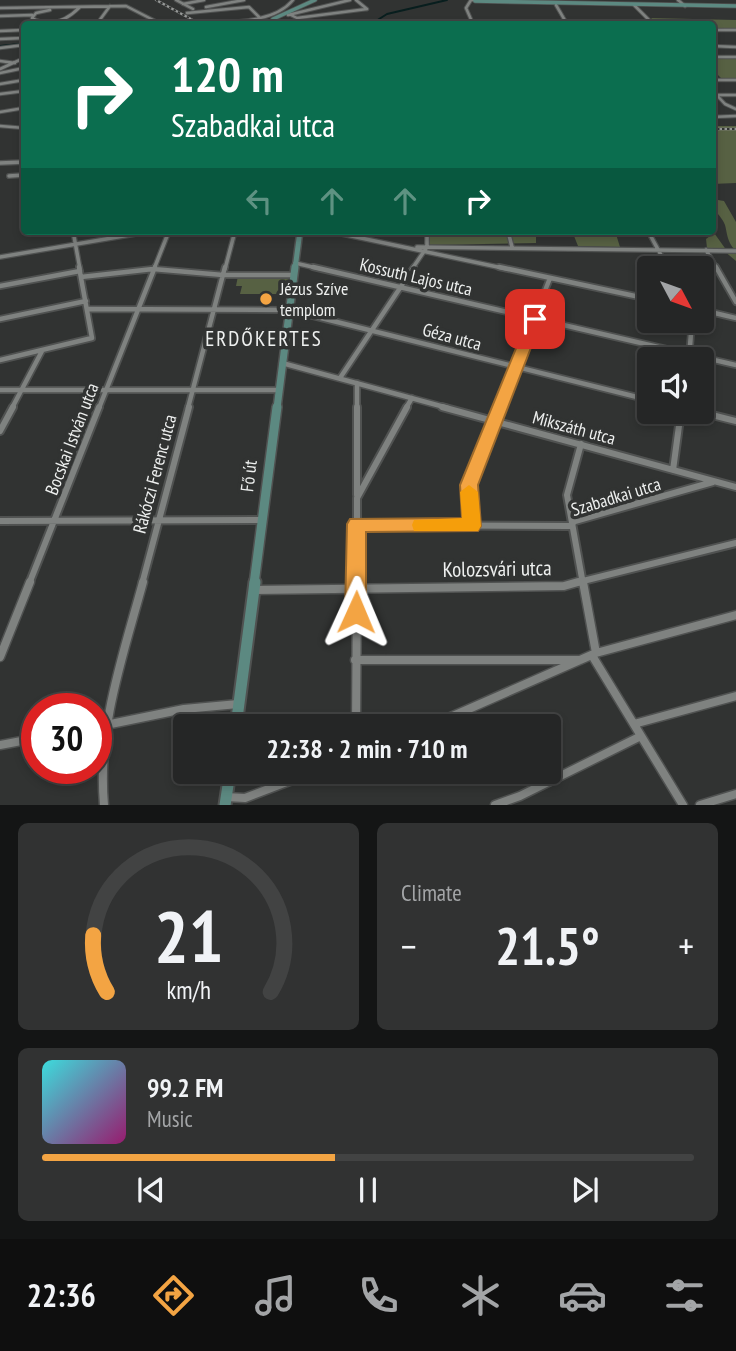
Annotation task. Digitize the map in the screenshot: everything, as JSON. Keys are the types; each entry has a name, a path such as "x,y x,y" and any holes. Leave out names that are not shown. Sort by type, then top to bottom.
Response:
{"main road":[{"path":"269,21 315,0"},
{"path":"473,0 556,5 736,6"},
{"name":"Fő út","path":"237,714 299,235"}],"street":[{"path":"64,7 71,0"},
{"path":"127,6 131,0"},
{"path":"176,0 193,10"},
{"path":"183,4 204,0"},
{"path":"187,13 244,0"},
{"path":"280,14 293,0"},
{"path":"331,0 335,4"},
{"path":"290,15 350,0"},
{"path":"356,0 366,9"},
{"path":"472,21 466,8 473,0"},
{"path":"678,0 685,6"},
{"path":"556,5 565,21"},
{"path":"634,5 650,21"},
{"path":"96,21 110,6"},
{"path":"0,8 127,6 154,21"},
{"path":"182,11 249,6 259,17"},
{"path":"329,6 339,13"},
{"path":"0,16 32,15 57,7"},
{"path":"55,21 70,18 80,7"},
{"path":"213,21 280,14 298,18 366,9"},
{"path":"187,13 199,21"},
{"path":"32,15 35,21"},
{"path":"0,29 21,30"},
{"path":"716,30 736,30"},
{"path":"0,39 21,42"},
{"path":"0,48 21,44"},
{"path":"716,46 736,47"},
{"path":"716,57 736,57"},
{"path":"0,71 21,60"},
{"path":"0,61 15,63"},
{"path":"0,71 21,68"},
{"path":"0,84 21,80"},
{"path":"716,80 736,80"},
{"path":"0,94 21,91"},
{"path":"716,94 736,95"},
{"path":"716,96 724,104 736,109"},
{"path":"0,112 21,108"},
{"path":"716,117 736,116"},
{"path":"1,127 21,128"},
{"path":"0,163 21,162"},
{"path":"9,176 21,175"},
{"path":"0,360 92,338 74,235"},
{"path":"0,257 131,235"},
{"name":"Bocskai István utca","path":"0,657 167,235"},
{"name":"Rákóczi Ferenc utca","path":"110,693 234,235"},
{"path":"358,235 637,296"},
{"path":"340,378 426,249 427,235"},
{"path":"510,235 512,247"},
{"path":"650,235 661,256"},
{"path":"426,249 512,247 736,251"},
{"path":"706,250 736,302"},
{"name":"Kossuth Lajos utca","path":"295,263 652,347"},
{"path":"0,286 81,274 153,269 223,275 294,275"},
{"path":"471,526 469,485 550,278"},
{"path":"0,319 86,301"},
{"name":"Géza utca","path":"89,309 289,310 637,397"},
{"path":"714,313 736,318"},
{"path":"0,430 42,351"},
{"name":"Kossuth Lajos utca","path":"714,361 736,365"},
{"name":"Mikszáth utca","path":"282,363 736,487"},
{"path":"356,714 357,383"},
{"path":"0,390 278,390"},
{"path":"357,498 412,398"},
{"path":"714,416 736,421"},
{"path":"673,470 679,424"},
{"path":"581,444 567,495 595,655 683,805"},
{"name":"Szabadkai utca","path":"356,524 570,526 715,481"},
{"path":"0,521 261,520"},
{"name":"Kolozsvári utca","path":"252,590 564,586 736,543"},
{"path":"458,714 595,655 736,615"},
{"path":"355,660 584,660"},
{"path":"634,724 736,696"},
{"path":"112,725 184,709 238,705"},
{"path":"495,805 520,796 641,736"},
{"path":"0,745 21,741"},
{"name":"Rákóczi Ferenc utca","path":"102,784 104,805"},
{"path":"225,801 246,798 282,784"},
{"path":"700,805 736,794"}],"green space":[{"path":"651,18 736,20 736,29 716,29 716,21 654,21"},
{"path":"716,57 736,57 736,78 721,78 716,73"},
{"path":"716,126 736,126 736,183 716,184"},
{"path":"716,200 724,201 736,222 736,261 723,250 707,248 708,235 716,235 727,251 735,250 716,211"},
{"path":"429,235 536,235 536,243 430,245"},
{"path":"574,235 616,235 620,247 578,246"},
{"path":"238,276 290,276 287,294 240,294 242,286 236,286"}],"waterway":[{"path":"376,21 387,14 447,0"},
{"path":"0,46 20,44"}],"railway":[{"path":"156,0 194,21"},
{"path":"716,129 736,129"}],"slow traffic":[{"path":"421,525 471,526 469,492"}],"place":[{"name":"Jézus Szíve templom","path":"266,299"}],"district":[{"name":"ERDŐKERTES","path":"264,339"}],"route":[{"path":"356,612 356,524 471,526 469,485 535,319"}]}
